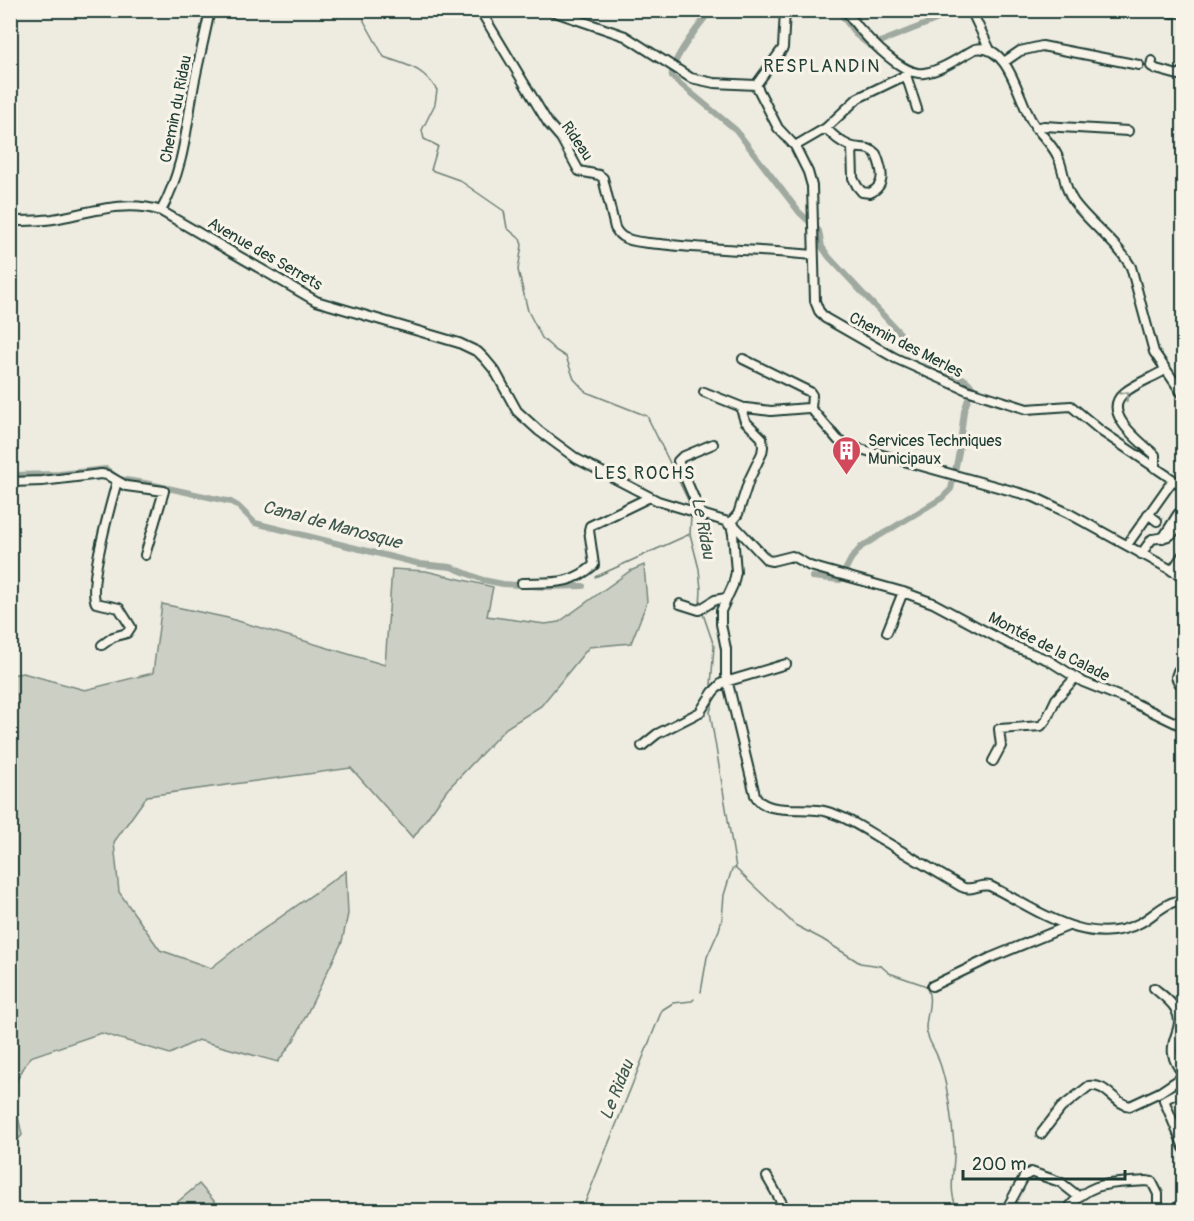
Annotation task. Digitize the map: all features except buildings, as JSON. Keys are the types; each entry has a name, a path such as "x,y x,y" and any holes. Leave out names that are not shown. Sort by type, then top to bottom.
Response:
{"street":[{"name":"Chemin du Ridau","path":"161,211 173,187 183,155 194,86 210,10"},
{"name":"Rideau","path":"480,10 548,123 561,138 579,171 603,178 615,228 620,235 627,239 646,242 813,255"},
{"path":"549,10 625,36 689,77 701,81 756,86 783,48 785,10"},
{"path":"846,10 854,25 908,73 918,108"},
{"path":"971,10 989,48 1004,62 1035,128 1058,157 1065,186 1072,199 1124,256 1131,267 1153,348 1165,370 1184,396"},
{"path":"1168,10 1171,14 1184,13"},
{"path":"1004,62 1020,51 1042,46 1139,65"},
{"path":"795,146 826,129 858,98 908,73 928,73 975,49 989,48"},
{"path":"1152,61 1151,66 1156,69 1178,75 1184,70"},
{"name":"Chemin des Merles","path":"756,86 776,125 795,146 808,172 812,186 815,305 825,318 896,358 975,393 1027,409 1071,406 1101,431 1184,487"},
{"path":"1035,128 1044,126 1128,131"},
{"path":"826,129 835,138 852,147 869,148 878,157 882,180 879,188 870,193 862,192 854,181 852,147"},
{"path":"1042,136 1052,130 1095,133"},
{"name":"Avenue des Serrets","path":"10,221 52,219 110,208 140,207 161,211 316,300 464,344 478,352 495,372 517,411 539,431 577,459 650,497 731,523"},
{"path":"743,359 810,392 812,395 811,409"},
{"path":"1155,468 1155,455 1122,422 1117,405 1119,398 1125,392 1165,370"},
{"path":"704,392 744,408 771,411 803,407 811,409 838,440 846,445 1034,496 1184,577"},
{"path":"744,408 742,416 759,433 763,447 738,514 731,523 736,572 721,618 726,649 726,681 737,715 755,795 760,802 770,808 828,811 850,821 962,887 969,890 987,885 1040,914 1068,926 1115,931 1140,923 1173,902 1184,901"},
{"path":"694,511 678,461 682,457 713,444"},
{"path":"10,482 42,481 101,474 112,476 126,486 164,491 145,555"},
{"path":"102,645 113,637 128,633 131,627 119,608 96,603 93,594 112,476"},
{"path":"1126,545 1173,480"},
{"path":"1166,490 1173,497"},
{"path":"522,584 569,582 582,576 594,565 589,527 650,497"},
{"path":"1148,514 1157,521"},
{"name":"Montée de la Calade","path":"731,523 769,561 792,556 810,566 903,592 933,603 1011,645 1048,660 1076,678 1184,727"},
{"path":"1141,554 1152,539 1163,538 1175,526"},
{"path":"1172,571 1184,553"},
{"path":"887,632 903,592"},
{"path":"680,604 701,609 715,600 726,598"},
{"path":"642,746 657,734 700,712 715,690 726,681 786,664"},
{"path":"1183,669 1176,673 1176,677 1179,683 1184,684"},
{"path":"993,761 1001,746 999,729 1041,726 1056,699 1076,678"},
{"path":"932,986 990,958 1068,926"},
{"path":"1041,1134 1061,1108 1089,1086 1102,1088 1122,1104 1130,1106 1160,1092 1184,1076 1172,1051 1179,1026 1178,1015 1172,1004 1154,988"},
{"path":"1184,1089 1164,1100 1184,1148"},
{"path":"1006,1210 1024,1177 1031,1172 1060,1182 1079,1197"},
{"path":"767,1177 786,1210"},
{"path":"1067,1210 1079,1197 1097,1185 1146,1180 1152,1182 1157,1192 1158,1210"}],"shaded area":[{"path":"644,565 647,602 631,643 589,647 541,706 506,728 447,790 413,838 351,768 147,796 114,842 119,892 160,950 211,968 346,871 348,914 342,942 294,1040 278,1062 198,1040 170,1054 101,1033 30,1057 12,1088 22,1135 11,1148 11,675 23,673 85,690 153,673 162,604 228,618 385,665 392,569 426,571 493,587 487,616 545,624 559,622 630,571"},
{"path":"199,1184 222,1210 168,1210"}],"waterway":[{"name":"Le Ridau","path":"364,10 364,21 384,57 408,65 420,72 437,90 435,104 422,130 424,139 438,146 431,170 459,180 504,211 507,228 520,239 522,245 518,270 528,311 542,338 566,357 574,379 586,392 647,416 689,506"},
{"name":"Canal de Manosque","path":"711,10 680,53 675,62 672,77 736,130 799,212 819,231 822,247 829,257 926,361 963,378 972,387 964,411 959,452 951,489 942,498 861,547 851,559 840,580 812,577"},
{"name":"Canal de Manosque","path":"838,10 856,35 870,46 946,16 951,10"},
{"name":"Canal de Manosque","path":"10,475 59,474 106,469 119,479 231,502 255,523 420,564 451,567 483,580 545,587 583,586"},
{"name":"Le Ridau","path":"691,514 690,534 699,569 700,607"},
{"path":"595,577 690,534"},
{"name":"Le Ridau","path":"702,611 714,646 711,685 713,688"},
{"name":"Le Ridau","path":"701,992 707,957 722,919 724,895 732,869 736,868 710,712 715,695"},
{"path":"736,869 795,925 860,963 881,966 889,973 924,985 927,989 929,1000 926,1028 947,1089 954,1144 952,1188 955,1204 959,1210"},
{"name":"Le Ridau","path":"582,1210 662,1010 673,1003 694,999"}],"place":[{"name":"Services Techniques Municipaux","path":"847,476"}],"district":[{"name":"RESPLANDIN","path":"822,66"},
{"name":"LES ROCHS","path":"645,473"}]}
